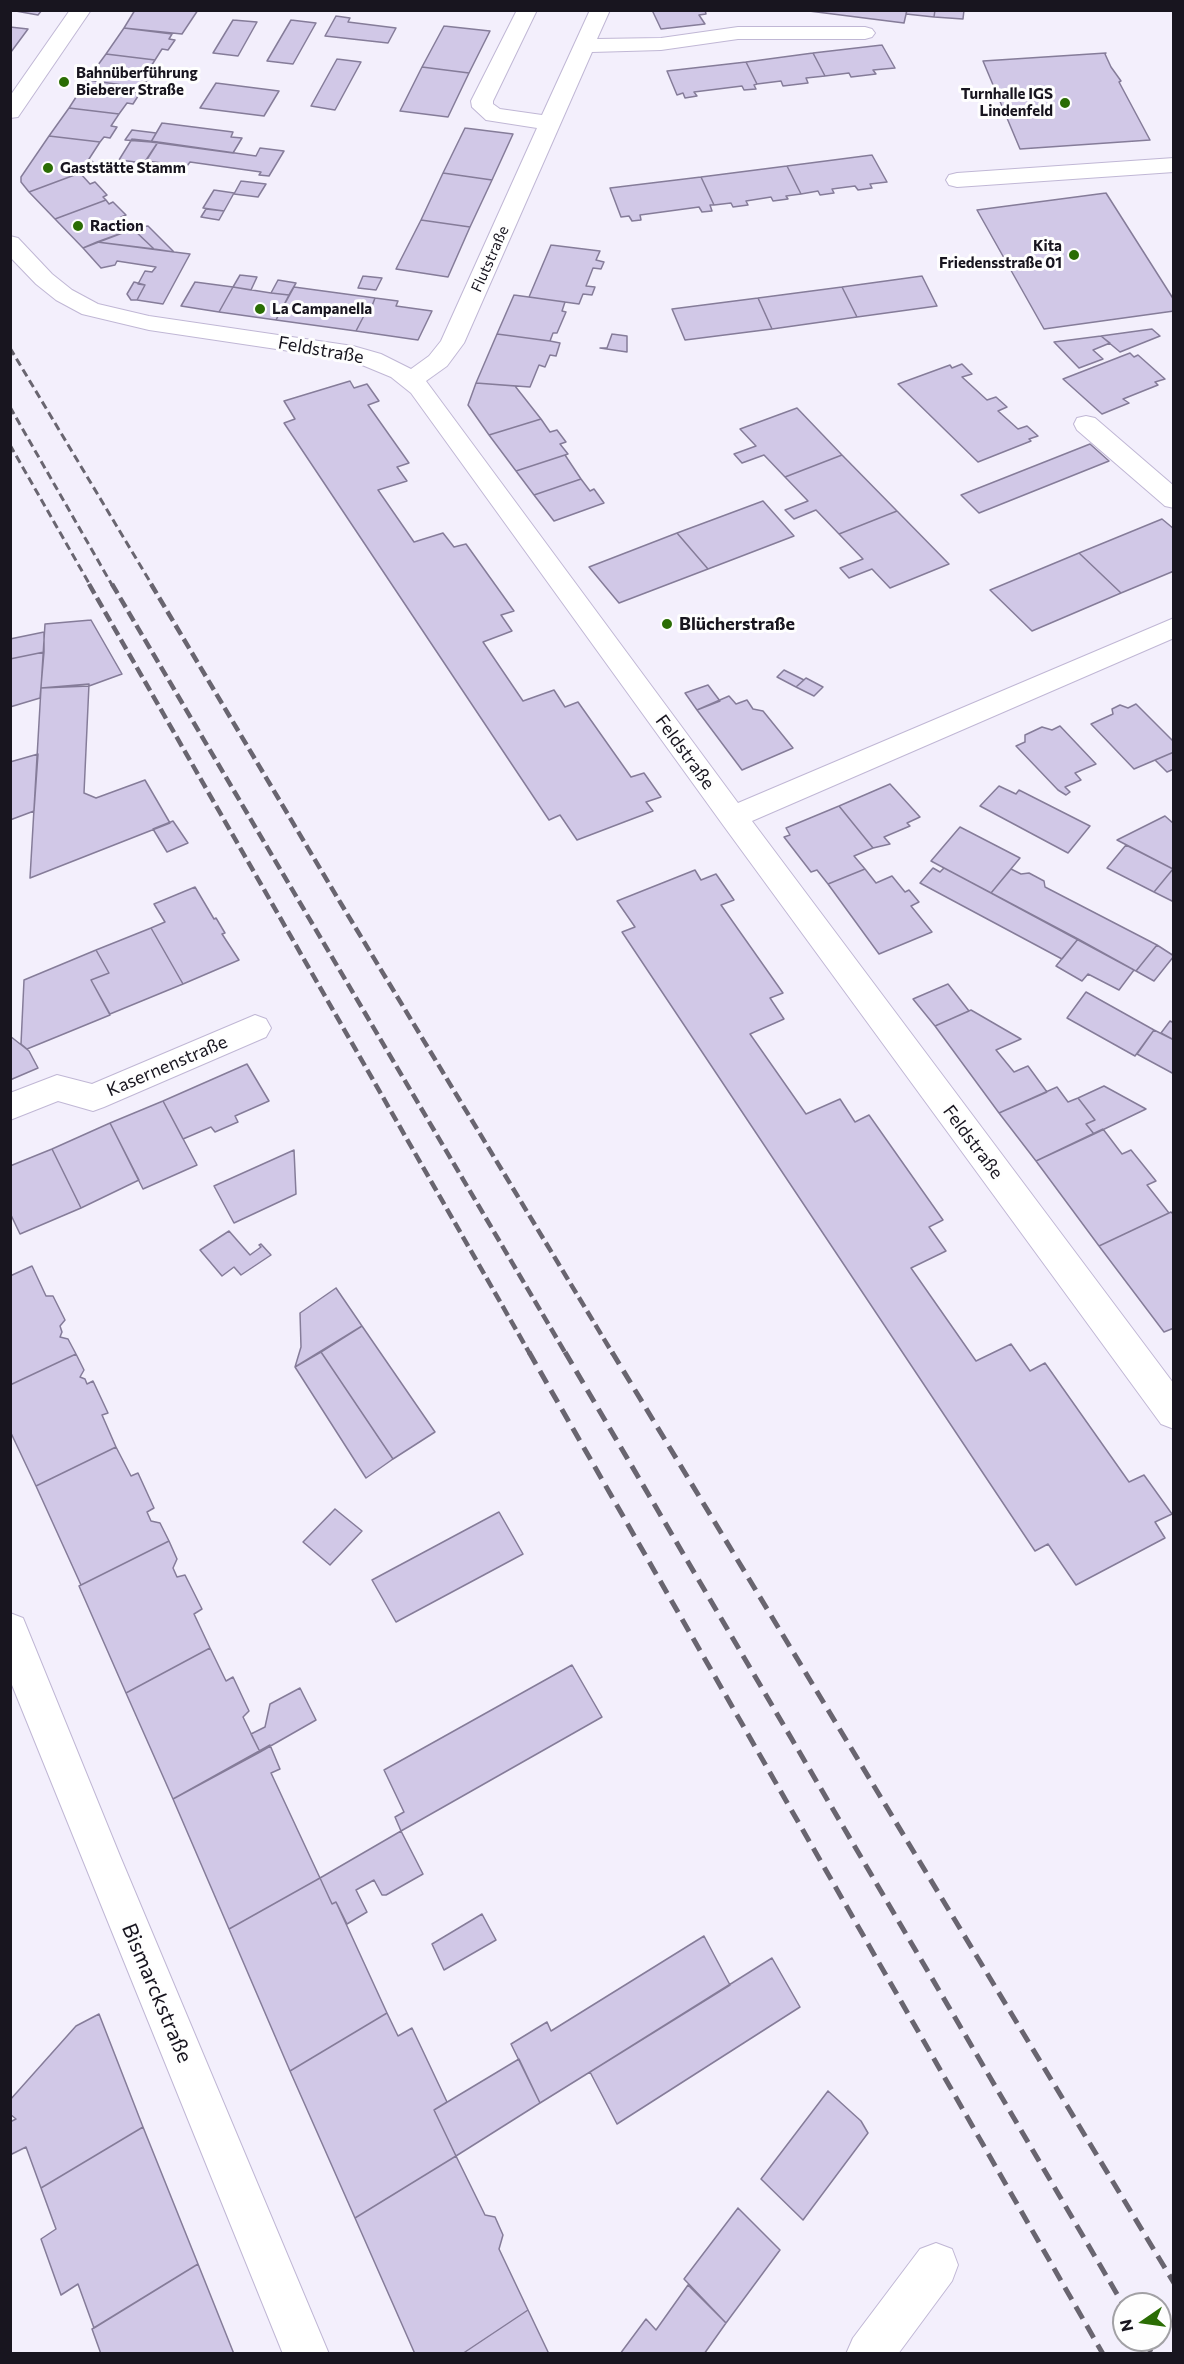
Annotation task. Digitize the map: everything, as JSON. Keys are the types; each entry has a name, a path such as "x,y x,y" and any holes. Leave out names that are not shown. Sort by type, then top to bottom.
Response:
{"street":[{"path":"10,112 81,10"},
{"path":"527,10 482,101 483,107 494,115 550,123"},
{"name":"Flutstraße","path":"411,380 438,361 452,343 600,10"},
{"path":"584,46 661,44 738,33 865,33"},
{"path":"957,180 1173,165"},
{"name":"Feldstraße","path":"10,243 44,279 64,295"},
{"name":"Feldstraße","path":"10,277 35,283 90,309 111,316 353,353 387,365 411,380 429,398 733,817 1173,1413"},
{"path":"1086,424 1173,500"},
{"path":"733,817 1173,627"},
{"name":"Kasernenstraße","path":"10,1107 57,1088 93,1098 255,1028"},
{"name":"Bismarckstraße","path":"10,1631 102,1861 306,2354"},
{"path":"869,2354 936,2265"}],"building":[{"path":"10,10 42,10 38,15"},
{"path":"135,10 198,10 182,34 124,28"},
{"path":"652,10 705,10 706,14 699,15 705,24 661,29"},
{"path":"801,10 907,10 904,23"},
{"path":"907,10 935,10 934,17 906,14"},
{"path":"935,10 964,10 963,19 934,17"},
{"path":"336,16 350,18 348,22 396,28 388,43 325,36"},
{"path":"233,20 257,22 238,56 213,53"},
{"path":"291,20 316,23 293,64 267,61"},
{"path":"444,26 490,31 469,73 422,67"},
{"path":"10,27 28,29 11,52 10,52"},
{"path":"124,28 172,34 169,39 175,40 168,50 162,49 155,60 106,54"},
{"path":"882,45 895,68 873,70 876,74 851,77 849,73 825,76 813,53"},
{"path":"813,53 825,76 806,78 808,83 783,86 781,81 757,84 746,62"},
{"name":"Turnhalle IGS Lindenfeld","path":"1106,53 1111,67 1121,81 1119,82 1150,140 1020,149 983,61"},
{"path":"106,54 155,60 148,71 154,72 146,82 141,82 137,87 87,80"},
{"path":"337,59 361,62 335,110 311,106"},
{"path":"746,62 757,84 754,85 756,89 744,90 742,86 694,92 697,96 685,98 683,93 677,95 667,71"},
{"path":"422,67 469,73 448,117 400,111"},
{"path":"87,80 137,87 133,92 140,93 133,104 127,103 119,114 69,108"},
{"path":"216,83 279,91 264,116 200,108"},
{"path":"69,108 119,114 111,126 117,127 110,138 104,137 100,142 49,136"},
{"path":"162,123 233,132 231,137 242,138 233,153 151,142"},
{"path":"465,128 513,134 492,180 443,173"},
{"path":"132,130 156,133 151,142 125,140"},
{"path":"49,136 100,142 89,159 93,162 89,167 78,168 80,173 29,192 21,182 21,177"},
{"path":"132,139 158,142 144,163 119,160"},
{"path":"158,142 256,156 260,148 284,151 269,176 259,175 261,172 190,162 187,166 146,161"},
{"path":"872,155 887,182 870,184 872,188 858,190 855,186 832,189 834,193 820,195 818,191 801,194 787,166"},
{"path":"119,160 144,163 142,166 159,168 156,172 127,168 105,170 110,162 116,163"},
{"path":"787,166 801,194 773,201 771,197 746,201 748,205 733,207 731,203 714,205 701,177"},
{"path":"80,173 90,184 95,182 107,195 103,197 106,200 55,219 29,192"},
{"path":"443,173 492,180 470,227 421,220"},
{"path":"701,177 714,205 710,205 712,211 702,212 699,207 640,215 641,220 632,221 629,216 621,217 610,188"},
{"path":"241,181 266,184 258,197 234,194"},
{"path":"214,190 234,193 224,211 203,208"},
{"name":"Kita Friedensstraße 01","path":"1106,193 1174,300 1174,311 1044,329 977,210"},
{"path":"106,200 109,204 113,202 126,215 121,217 133,229 83,248 55,219"},
{"path":"206,209 224,211 219,220 201,217"},
{"path":"421,220 470,227 448,277 396,269"},
{"path":"148,226 174,252 154,249 132,228"},
{"path":"133,229 154,249 97,242"},
{"path":"97,242 190,254 163,304 137,300 145,285 138,284 145,271 152,272 156,267 117,261 115,265 101,268 83,248"},
{"path":"551,245 600,251 596,260 604,262 601,269 593,268 586,286 595,287 592,295 583,294 579,304 529,297"},
{"path":"240,275 257,277 251,290 233,287"},
{"path":"363,276 382,278 376,290 358,288"},
{"path":"922,276 937,306 857,317 842,287"},
{"path":"278,280 296,283 289,295 271,293"},
{"path":"134,282 145,285 137,300 131,300 127,294"},
{"path":"195,282 233,287 219,312 181,306"},
{"path":"233,287 289,295 276,320 219,312"},
{"path":"294,287 375,298 356,331 276,320"},
{"path":"842,287 857,317 772,329 758,298"},
{"path":"514,295 565,302 562,311 566,312 557,333 553,333 550,341 497,334"},
{"path":"375,298 398,301 396,306 432,311 418,340 356,331"},
{"path":"758,298 772,329 685,340 672,309"},
{"path":"1152,329 1160,336 1120,352 1101,336"},
{"path":"497,334 560,343 556,356 550,355 545,367 539,365 530,387 476,383"},
{"path":"612,334 627,336 627,352 600,348 607,348"},
{"path":"1101,336 1110,343 1093,350 1103,359 1079,368 1054,342"},
{"path":"1130,353 1134,357 1138,355 1165,379 1155,382 1158,385 1123,399 1129,403 1102,414 1063,379"},
{"path":"962,364 972,374 962,377 987,400 996,397 1007,407 998,411 1018,429 1027,426 1038,436 1029,439 1031,441 978,462 898,384 950,365 952,368"},
{"path":"350,381 354,388 367,384 379,401 368,405 409,463 397,467 407,481 378,490 414,542 443,533 454,547 466,544 514,611 501,615 512,631 483,642 523,701 554,690 565,707 578,702 631,777 644,773 661,797 646,802 653,811 577,840 560,815 549,820 284,423 295,419 284,401"},
{"path":"476,383 515,386 541,419 489,435 468,405"},
{"path":"797,408 842,455 785,477 764,455 742,463 734,454 756,446 740,429"},
{"path":"541,419 550,432 557,430 566,442 560,444 568,454 516,471 489,435"},
{"path":"1090,444 1109,461 979,513 961,495"},
{"path":"565,455 581,479 534,495 516,471"},
{"path":"842,455 897,511 839,534 816,510 794,519 785,510 808,501 785,477"},
{"path":"581,479 590,491 594,489 604,503 554,521 534,495"},
{"path":"763,501 794,536 708,569 677,533"},
{"path":"897,511 949,564 890,588 872,569 849,578 840,568 863,559 839,534"},
{"path":"1162,519 1174,529 1174,571 1121,593 1079,553"},
{"path":"677,533 708,569 619,603 589,567"},
{"path":"1079,553 1121,593 1032,631 990,590"},
{"path":"91,620 122,674 89,686 41,688 45,624"},
{"path":"44,632 44,652 10,659 10,639"},
{"path":"44,652 40,698 10,707 10,659"},
{"path":"784,670 804,680 796,687 777,677"},
{"path":"806,678 823,687 814,696 796,687"},
{"path":"89,684 84,793 96,798 145,780 170,823 30,878 41,688"},
{"path":"708,685 720,701 697,710 685,693"},
{"path":"729,696 736,704 747,700 753,709 763,711 793,748 742,770 697,710"},
{"path":"1136,704 1174,742 1174,752 1134,769 1091,724 1113,714 1112,709 1120,705 1128,708"},
{"path":"1060,726 1096,764 1075,773 1081,780 1065,787 1070,792 1066,795 1058,790 1016,746 1025,742 1025,735 1042,727 1052,730"},
{"path":"1174,752 1174,769 1167,772 1155,760"},
{"path":"38,754 34,811 10,820 10,762"},
{"path":"890,784 920,817 907,823 910,826 884,837 890,844 873,848 839,806"},
{"path":"999,786 1016,794 1019,790 1090,826 1068,853 980,806"},
{"path":"839,806 873,848 854,856 865,869 828,884 817,870 811,872 784,837 790,835 786,828"},
{"path":"1165,816 1174,824 1173,869 1117,840"},
{"path":"173,821 188,843 167,852 153,829"},
{"path":"960,827 1020,858 991,893 931,861"},
{"path":"1126,845 1173,869 1154,892 1107,868"},
{"path":"933,868 940,872 944,868 1078,939 1062,959 920,883"},
{"path":"865,869 876,883 892,876 905,892 909,890 919,902 911,906 932,932 879,954 828,884"},
{"path":"1011,869 1021,874 1029,873 1044,881 1045,887 1157,945 1136,971 1134,970 991,893"},
{"path":"1174,869 1174,902 1154,892"},
{"path":"695,870 701,880 716,874 734,900 721,905 783,993 770,998 784,1019 750,1034 806,1114 840,1099 855,1122 869,1115 943,1220 929,1227 946,1251 911,1268 976,1361 1011,1344 1030,1371 1045,1363 1129,1482 1144,1475 1172,1514 1155,1522 1165,1538 1076,1585 1048,1544 1035,1551 622,932 635,927 617,901"},
{"path":"195,887 214,919 216,918 225,933 222,934 239,960 183,984 151,928 165,922 154,904"},
{"path":"151,928 183,984 110,1014 91,980 109,973 96,950"},
{"path":"1078,939 1134,970 1119,990 1088,974 1082,981 1056,966"},
{"path":"1157,945 1174,956 1154,981 1136,971"},
{"path":"96,950 109,973 91,980 110,1015 27,1049 21,1044 24,980"},
{"path":"948,984 969,1011 935,1026 913,999"},
{"path":"1086,992 1154,1030 1135,1056 1067,1018"},
{"path":"971,1010 1021,1039 996,1050 1014,1072 1028,1066 1047,1092 999,1113 935,1026"},
{"path":"1170,1021 1174,1023 1174,1040 1161,1033"},
{"path":"1154,1030 1174,1040 1174,1074 1137,1054"},
{"path":"10,1036 29,1051 38,1068 10,1080"},
{"path":"247,1064 269,1101 235,1116 238,1122 215,1132 211,1127 183,1139 163,1101"},
{"path":"1104,1086 1146,1109 1094,1134 1086,1124 1095,1120 1078,1098"},
{"path":"1057,1087 1068,1102 1078,1098 1095,1120 1086,1124 1094,1134 1036,1161 999,1113"},
{"path":"163,1101 197,1165 143,1189 110,1123"},
{"path":"110,1123 139,1180 81,1208 52,1149"},
{"path":"1103,1129 1122,1154 1131,1150 1156,1181 1147,1185 1169,1213 1099,1246 1036,1161"},
{"path":"52,1149 81,1208 20,1234 10,1213 10,1166"},
{"path":"294,1150 296,1194 234,1223 214,1186"},
{"path":"1171,1212 1174,1215 1174,1328 1164,1332 1099,1246"},
{"path":"229,1231 250,1255 261,1247 259,1245 261,1244 271,1255 241,1275 234,1267 222,1276 200,1250"},
{"path":"32,1266 46,1296 53,1296 65,1320 60,1326 62,1332 60,1337 68,1339 76,1354 10,1385 10,1276"},
{"path":"336,1288 362,1326 295,1367 301,1347 300,1313"},
{"path":"362,1326 435,1432 393,1459 321,1352"},
{"path":"321,1352 393,1459 366,1478 295,1367"},
{"path":"76,1354 84,1370 80,1377 85,1379 87,1384 93,1381 108,1413 102,1415 116,1447 36,1486 10,1431 10,1385"},
{"path":"116,1447 131,1476 138,1473 154,1508 147,1512 151,1521 160,1523 169,1541 81,1585 36,1486"},
{"path":"335,1509 362,1531 330,1565 303,1542"},
{"path":"499,1512 523,1554 396,1622 372,1580"},
{"path":"169,1541 177,1559 173,1568 177,1577 185,1575 202,1609 194,1614 210,1648 126,1693 79,1586"},
{"path":"210,1648 226,1681 233,1677 249,1711 243,1717 260,1752 173,1799 126,1693"},
{"path":"572,1665 602,1717 401,1831 395,1817 404,1812 384,1770"},
{"path":"300,1688 316,1720 260,1752 251,1734 265,1727 270,1704"},
{"path":"270,1745 280,1769 271,1773 320,1878 229,1929 173,1799"},
{"path":"401,1831 423,1874 386,1895 382,1895 374,1880 356,1890 367,1912 347,1924 336,1902 332,1904 320,1878"},
{"path":"320,1878 332,1904 336,1902 387,2013 290,2071 229,1929"},
{"path":"482,1914 496,1940 444,1970 432,1944"},
{"path":"704,1936 730,1985 540,2103 511,2044 547,2022 551,2031"},
{"path":"772,1958 800,2007 617,2124 590,2072"},
{"path":"387,2013 398,2036 412,2028 447,2102 434,2110 456,2156 355,2218 290,2071"},
{"path":"99,2014 143,2127 41,2188 26,2147 12,2154 10,2151 10,2122 16,2119 10,2114 10,2100 76,2026"},
{"path":"519,2059 540,2103 456,2156 434,2110"},
{"path":"828,2091 861,2121 868,2133 803,2220 761,2179"},
{"path":"143,2127 198,2264 94,2328 78,2284 61,2295 41,2239 56,2229 41,2188"},
{"path":"456,2156 485,2215 495,2217 503,2235 499,2249 528,2310 462,2354 415,2354 355,2218"},
{"path":"738,2208 780,2250 726,2323 684,2279"},
{"path":"198,2264 234,2354 101,2354 92,2329"},
{"path":"688,2285 726,2323 704,2354 620,2354 646,2319 656,2330"},
{"path":"528,2310 549,2354 462,2354"}],"railway":[{"path":"10,348 152,585"},
{"path":"10,407 112,585"},
{"path":"10,445 90,585"},
{"path":"89,584 530,1354"},
{"path":"112,584 566,1354"},
{"path":"151,584 613,1354"},
{"path":"529,1352 1103,2354"},
{"path":"565,1352 1116,2292"},
{"path":"612,1352 1174,2283"}],"place":[{"name":"Bahnüberführung Bieberer Straße","path":"64,82"},
{"name":"Turnhalle IGS Lindenfeld","path":"1065,103"},
{"name":"Gaststätte Stamm","path":"48,168"},
{"name":"Raction","path":"78,226"},
{"name":"Kita Friedensstraße 01","path":"1074,255"},
{"name":"La Campanella","path":"260,309"},
{"name":"Blücherstraße","path":"667,624"}]}
